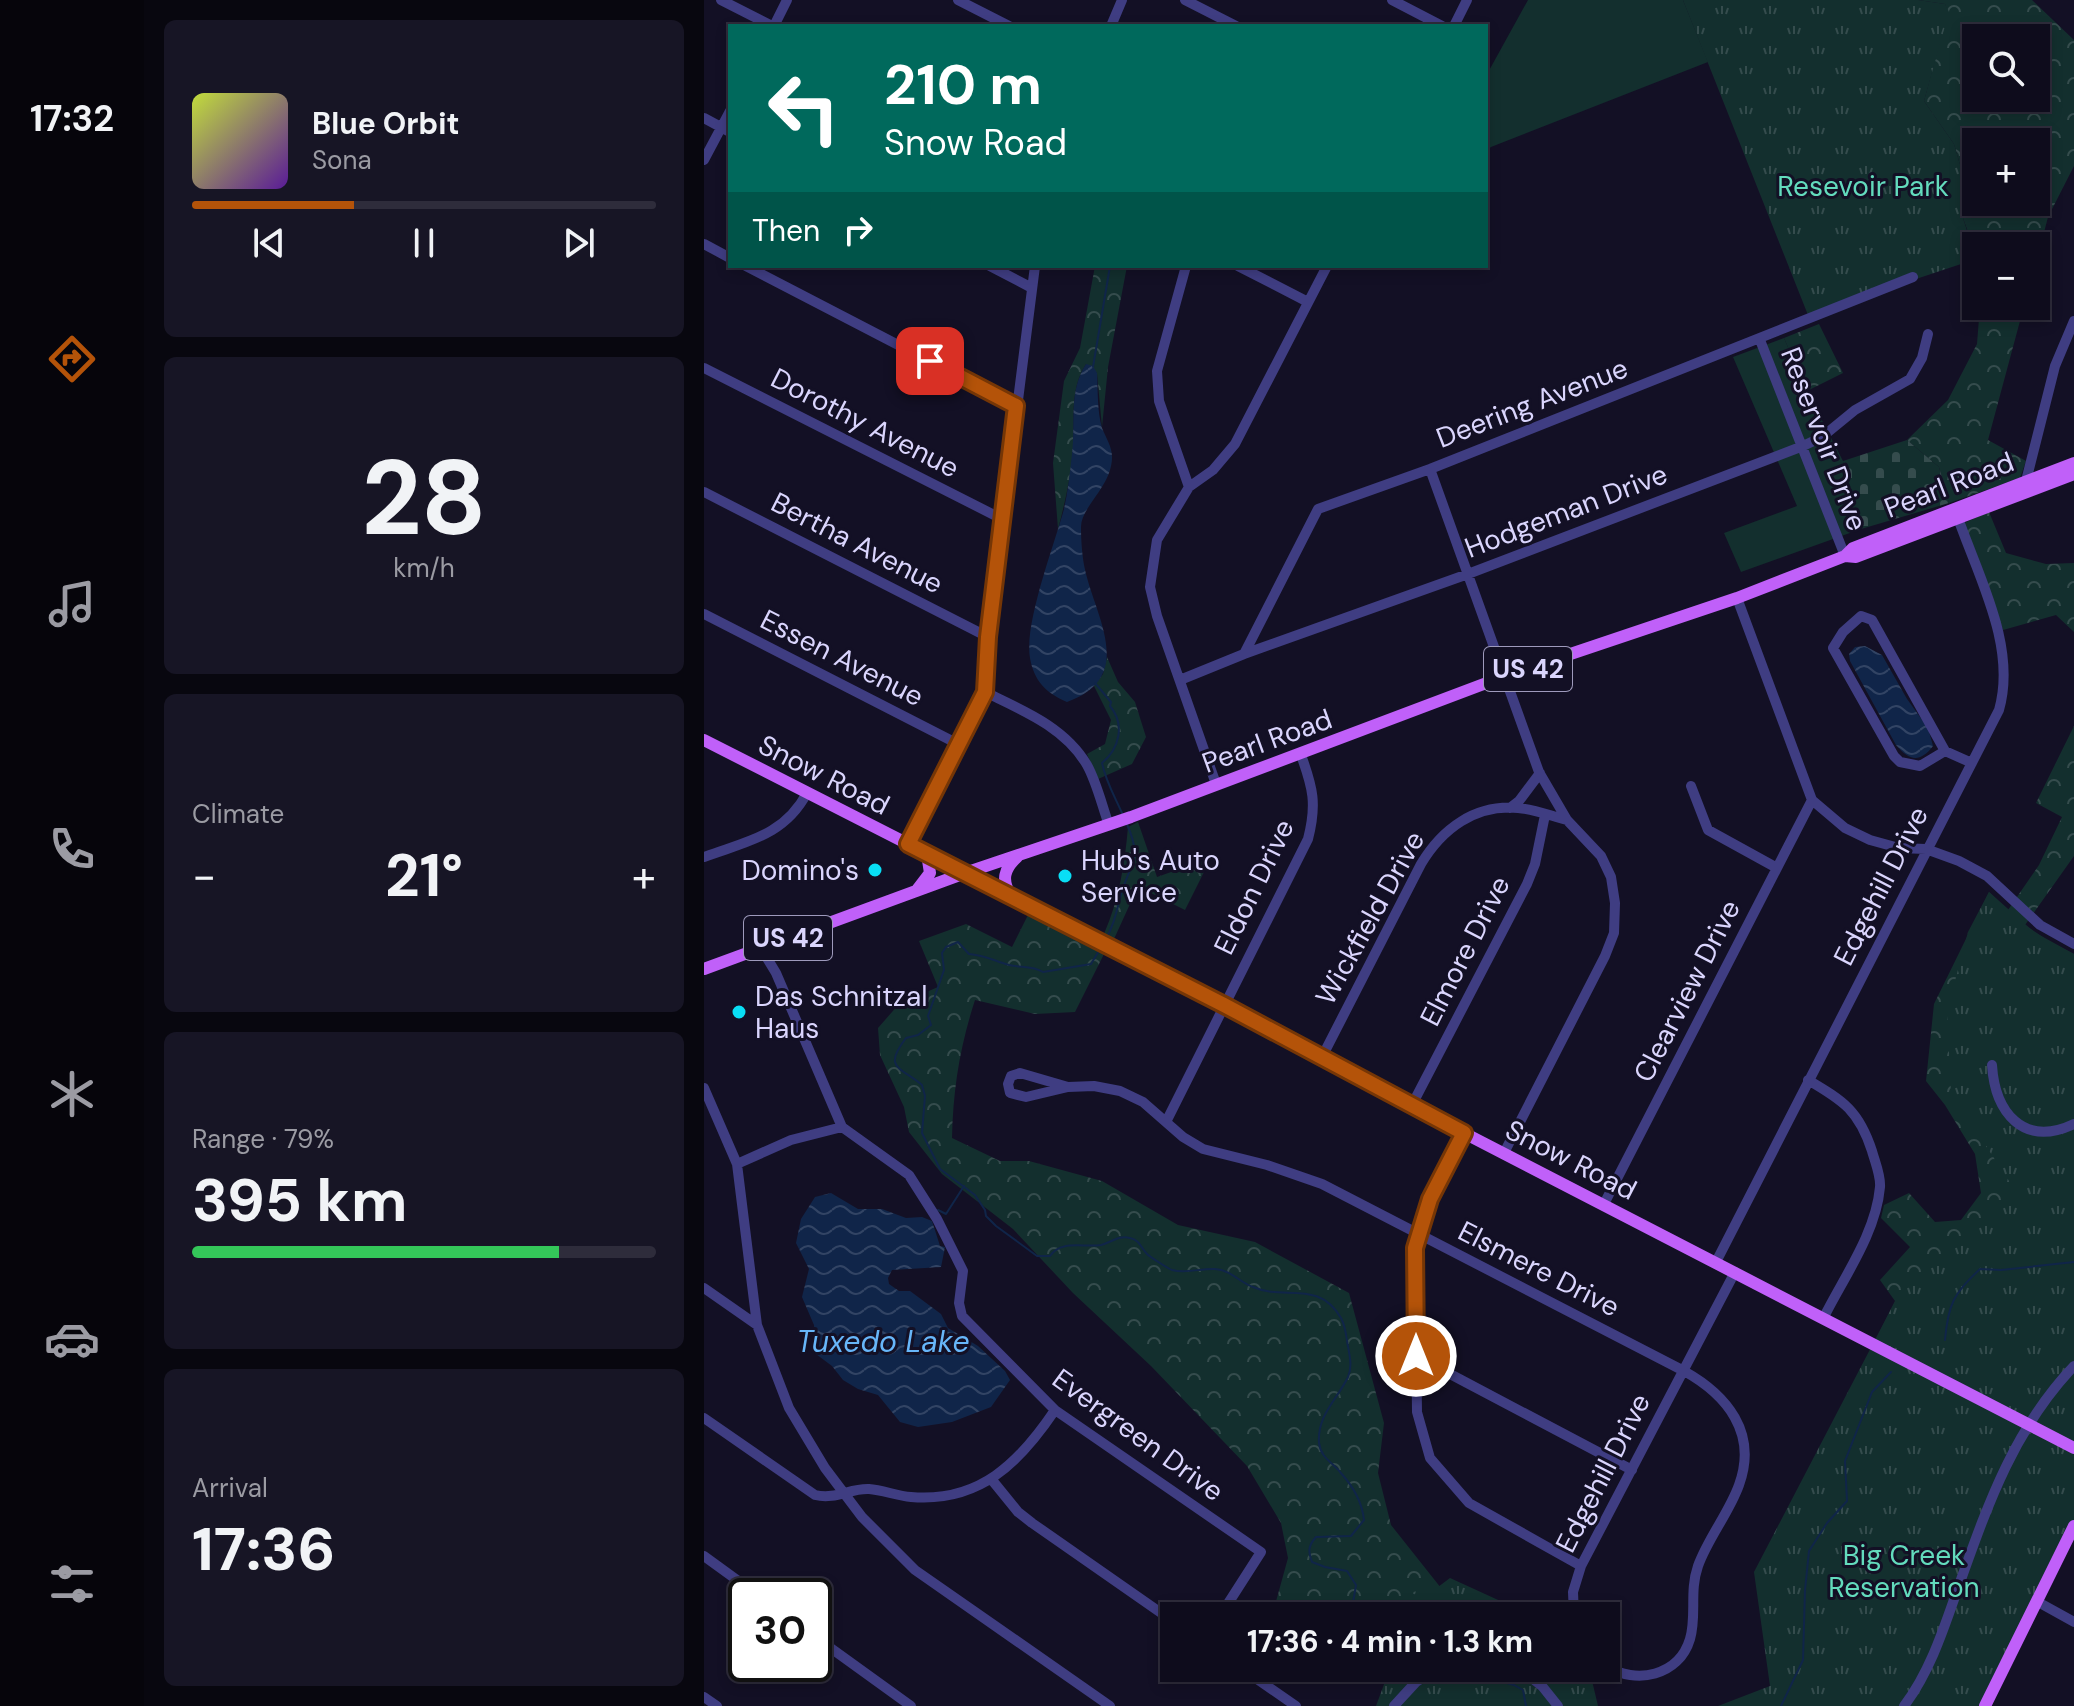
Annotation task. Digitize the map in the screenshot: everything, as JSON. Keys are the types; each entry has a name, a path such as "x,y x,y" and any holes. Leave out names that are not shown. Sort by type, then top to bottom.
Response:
{"main road":[{"name":"Pearl Road","path":"704,969 965,873 1121,821 1505,676 1737,598 1845,556 1853,548 2074,463"},
{"name":"Pearl Road","path":"1845,556 1856,557 2074,474"},
{"name":"Snow Road","path":"704,740 1224,1005 1413,1103 1464,1133 2074,1448"},
{"path":"916,891 930,873 928,860 922,852"},
{"path":"1011,896 1004,877 1007,868 1019,855"},
{"path":"1985,1706 2074,1526"}],"street":[{"path":"721,0 769,24"},
{"path":"774,24 787,0"},
{"path":"958,0 1005,24"},
{"path":"1112,24 1122,0"},
{"path":"1185,0 1232,24"},
{"path":"1392,0 1438,24"},
{"path":"1455,24 1467,0"},
{"path":"704,118 726,130 704,160"},
{"path":"704,244 728,257"},
{"path":"750,268 1016,406"},
{"path":"994,268 1032,288"},
{"path":"908,844 985,692 988,637 1035,268"},
{"path":"1185,268 1157,371 1159,401 1189,487"},
{"path":"1242,268 1308,302"},
{"path":"1216,784 1150,587 1157,540 1189,487 1213,470 1235,444 1326,268"},
{"name":"Deering Avenue","path":"1244,654 1318,509 1430,469 1913,277"},
{"path":"2026,481 2055,366 2072,335 2074,321"},
{"name":"Hodgeman Drive","path":"1180,680 1803,446 1822,437 1855,410 1910,379 1922,358 1928,334"},
{"name":"Reservoir Drive","path":"1760,340 1845,556"},
{"name":"Dorothy Avenue","path":"704,368 1004,520"},
{"path":"1430,469 1540,773 1567,820 1601,856 1611,877 1615,903 1614,933 1605,956 1504,1153"},
{"name":"Bertha Avenue","path":"704,492 988,637"},
{"name":"Edgehill Drive","path":"1716,1262 1999,710 2005,690 2006,669 2002,641 1958,518"},
{"path":"1737,598 1812,800 1845,828 1870,840 1899,848 1926,849 1987,876 2040,925 2074,944"},
{"name":"Essen Avenue","path":"704,614 958,744"},
{"path":"1945,751 1920,766 1900,762 1894,756 1833,648 1843,632 1861,616 1872,620 1945,751 1972,763"},
{"path":"985,692 1042,721 1070,743 1121,821"},
{"name":"Eldon Drive","path":"1166,1122 1308,839 1314,817 1314,790 1301,755"},
{"path":"1510,808 1540,773"},
{"path":"1691,786 1708,830 1777,868"},
{"path":"704,857 781,827 799,808 807,793"},
{"name":"Clearview Drive","path":"1604,1204 1812,800"},
{"name":"Wickfield Drive","path":"1322,1057 1435,840 1459,822 1493,809 1521,808 1567,820"},
{"name":"Elmore Drive","path":"1413,1103 1527,884 1535,864 1545,815"},
{"path":"737,1164 791,1140 842,1127 776,973 761,948"},
{"path":"1992,1065 1997,1097 2016,1123 2027,1129 2049,1131 2074,1124"},
{"name":"Elsmere Drive","path":"1068,1087 1020,1073 1011,1076 1008,1084 1010,1093 1020,1097 1068,1087 1094,1086 1120,1091 1143,1102 1183,1137 1203,1149 1307,1177 1684,1371 1717,1393 1732,1411 1744,1445 1742,1475 1736,1493 1699,1563 1692,1591 1691,1637 1681,1656 1665,1669 1645,1677 1620,1672"},
{"path":"1808,1080 1843,1101 1856,1114 1866,1132 1881,1184 1874,1219 1824,1317"},
{"path":"704,1088 737,1164 757,1325 789,1408 844,1495 915,1570 1110,1706"},
{"name":"Evergreen Drive","path":"842,1127 909,1175 937,1219 963,1271 959,1303 962,1316 1055,1410 1261,1552 1229,1602"},
{"path":"1464,1133 1430,1199 1415,1248 1417,1412 1430,1458 1469,1503 1581,1566"},
{"name":"Edgehill Drive","path":"1573,1602 1573,1592 1581,1566 1735,1272"},
{"path":"704,1288 757,1325"},
{"path":"1416,1356 1632,1470"},
{"path":"1904,1706 1938,1644 1995,1487 2028,1423 2074,1366"},
{"path":"704,1418 811,1493 823,1497 867,1488 911,1497 929,1497 972,1488 992,1480 1022,1455 1055,1410"},
{"path":"992,1480 1018,1512 1160,1612"},
{"path":"704,1556 734,1578"},
{"path":"2038,1602 2074,1622"},
{"path":"832,1649 911,1706"},
{"path":"1261,1682 1296,1706"},
{"path":"1394,1706 1416,1682"},
{"path":"1537,1682 1558,1706"},
{"path":"704,1697 717,1706"}],"green space":[{"path":"1528,0 1683,0 1708,62 1488,149 1488,72"},
{"name":"Resevoir Park","path":"1683,0 1918,0 1945,4 1949,12 1924,101 1954,144 1962,172 1962,216 1967,232 1962,232 1962,264 1808,315"},
{"path":"1918,0 2032,0 2074,40 2074,166 2050,213 2050,128 1962,128 1962,172 1954,144 1924,101 1948,12 1945,4"},
{"path":"2049,216 2044,232 1968,232 1963,218"},
{"path":"1095,268 1127,268 1108,367 1102,427 1097,373 1086,364 1077,384 1071,469 1058,529 1053,463 1064,381 1080,348"},
{"path":"1979,320 2020,320 1988,440 2026,461 2020,478 1949,503 1939,467 1907,440 1948,400 1977,344"},
{"path":"1819,324 1843,373 1807,391 1784,338"},
{"path":"1784,338 1843,461 1861,529 1741,572 1724,533 1797,506 1733,357"},
{"path":"1907,440 1939,467 1949,503 1861,529 1843,461"},
{"path":"1989,512 2006,553 2046,564 2074,563 2074,632 2056,615 2003,630 1964,523"},
{"path":"1107,657 1118,682 1135,702 1146,737 1132,764 1098,779 1087,754 1105,744 1111,720 1094,686 1103,674"},
{"path":"2074,726 2074,856 2025,925 2074,954 2074,1298 1878,1335 1895,1301 1880,1280 1910,1247 1881,1218 1884,1205 1909,1193 1935,1222 1961,1220 1981,1193 1975,1154 1926,1081 1934,1004 1989,892 2008,910 2039,865 2062,817 2036,803"},
{"path":"1138,822 1157,877 1211,858 1185,910 1145,890 1135,893 1114,939 1104,934 1114,908 1128,827"},
{"name":"Big Creek Reservation","path":"1989,892 2034,932 2074,954 2074,1524 1985,1706 1718,1706 1770,1686 1754,1572 1902,1288 2019,1196 1951,1093 1947,1011 1968,932"},
{"path":"1030,911 1106,950 1075,1012 1035,1014 975,1000 958,1068 952,1138 1000,1161 1029,1161 1102,1181 1178,1225 1255,1242 1349,1293 1384,1423 1378,1473 1391,1525 1441,1588 1478,1602 1276,1602 1288,1558 1281,1523 1247,1466 1013,1229 942,1174 909,1132 904,1107 880,1055 878,1028 899,1004 938,987 919,941 966,924 1012,947"},
{"path":"1450,1578 1502,1602 1410,1602 1413,1592 1438,1587"},
{"path":"1385,1682 1592,1682 1598,1706 1376,1706"}],"water":[{"path":"1086,364 1093,366 1097,373 1100,421 1112,457 1107,478 1085,512 1081,528 1084,565 1102,623 1106,660 1101,677 1089,691 1067,702 1053,695 1038,680 1030,658 1029,643 1035,605 1065,502 1072,454 1075,397"},
{"path":"1865,646 1882,655 1928,728 1933,746 1923,756 1910,757 1896,745 1850,661 1849,654 1855,647"},
{"name":"Tuxedo Lake","path":"831,1193 858,1209 882,1209 906,1218 922,1217 932,1221 940,1246 945,1247 941,1267 892,1270 889,1284 899,1291 910,1291 941,1314 948,1328 978,1346 1005,1371 1010,1380 991,1407 952,1422 918,1427 900,1422 878,1395 843,1380 832,1366 816,1354 814,1325 802,1297 809,1269 796,1243 801,1219 815,1197"}],"waterway":[{"path":"1093,367 1110,268"},
{"path":"1095,683 1111,702 1118,720 1116,743 1102,763 1122,813"},
{"path":"1105,940 1134,858 1134,843 1126,822"},
{"path":"1100,949 1091,964 1043,972 969,954 958,942 946,947 942,953 944,970 928,1016 931,1025 918,1035 906,1038 895,1056 897,1066 922,1085 925,1096 922,1133 940,1169 975,1195 986,1216 996,1226 1037,1256 1050,1256 1067,1246 1101,1245 1126,1237 1136,1240 1149,1256 1172,1270 1221,1270 1265,1291 1311,1295 1332,1306 1344,1326 1350,1368 1344,1385 1324,1416 1319,1443 1324,1456 1353,1488 1364,1520 1351,1536 1316,1537 1309,1552 1312,1562 1347,1571 1356,1585 1353,1602"},
{"path":"938,1210 946,1214 964,1186"},
{"path":"1945,1340 1954,1300 1980,1269 2001,1270 2074,1262"},
{"path":"1781,1706 1803,1660 1809,1551 1827,1523 1847,1501 1845,1461 1872,1392 1891,1372"},
{"path":"1503,1682 1523,1690 1526,1706"}],"place":[{"name":"Domino's","path":"875,870"},
{"name":"Hub's Auto Service","path":"1065,876"},
{"name":"Das Schnitzal Haus","path":"739,1012"}],"route":[{"path":"930,361 1016,406 988,637 985,692 908,844 1413,1103 1464,1133 1430,1199 1415,1248 1416,1356"}]}
